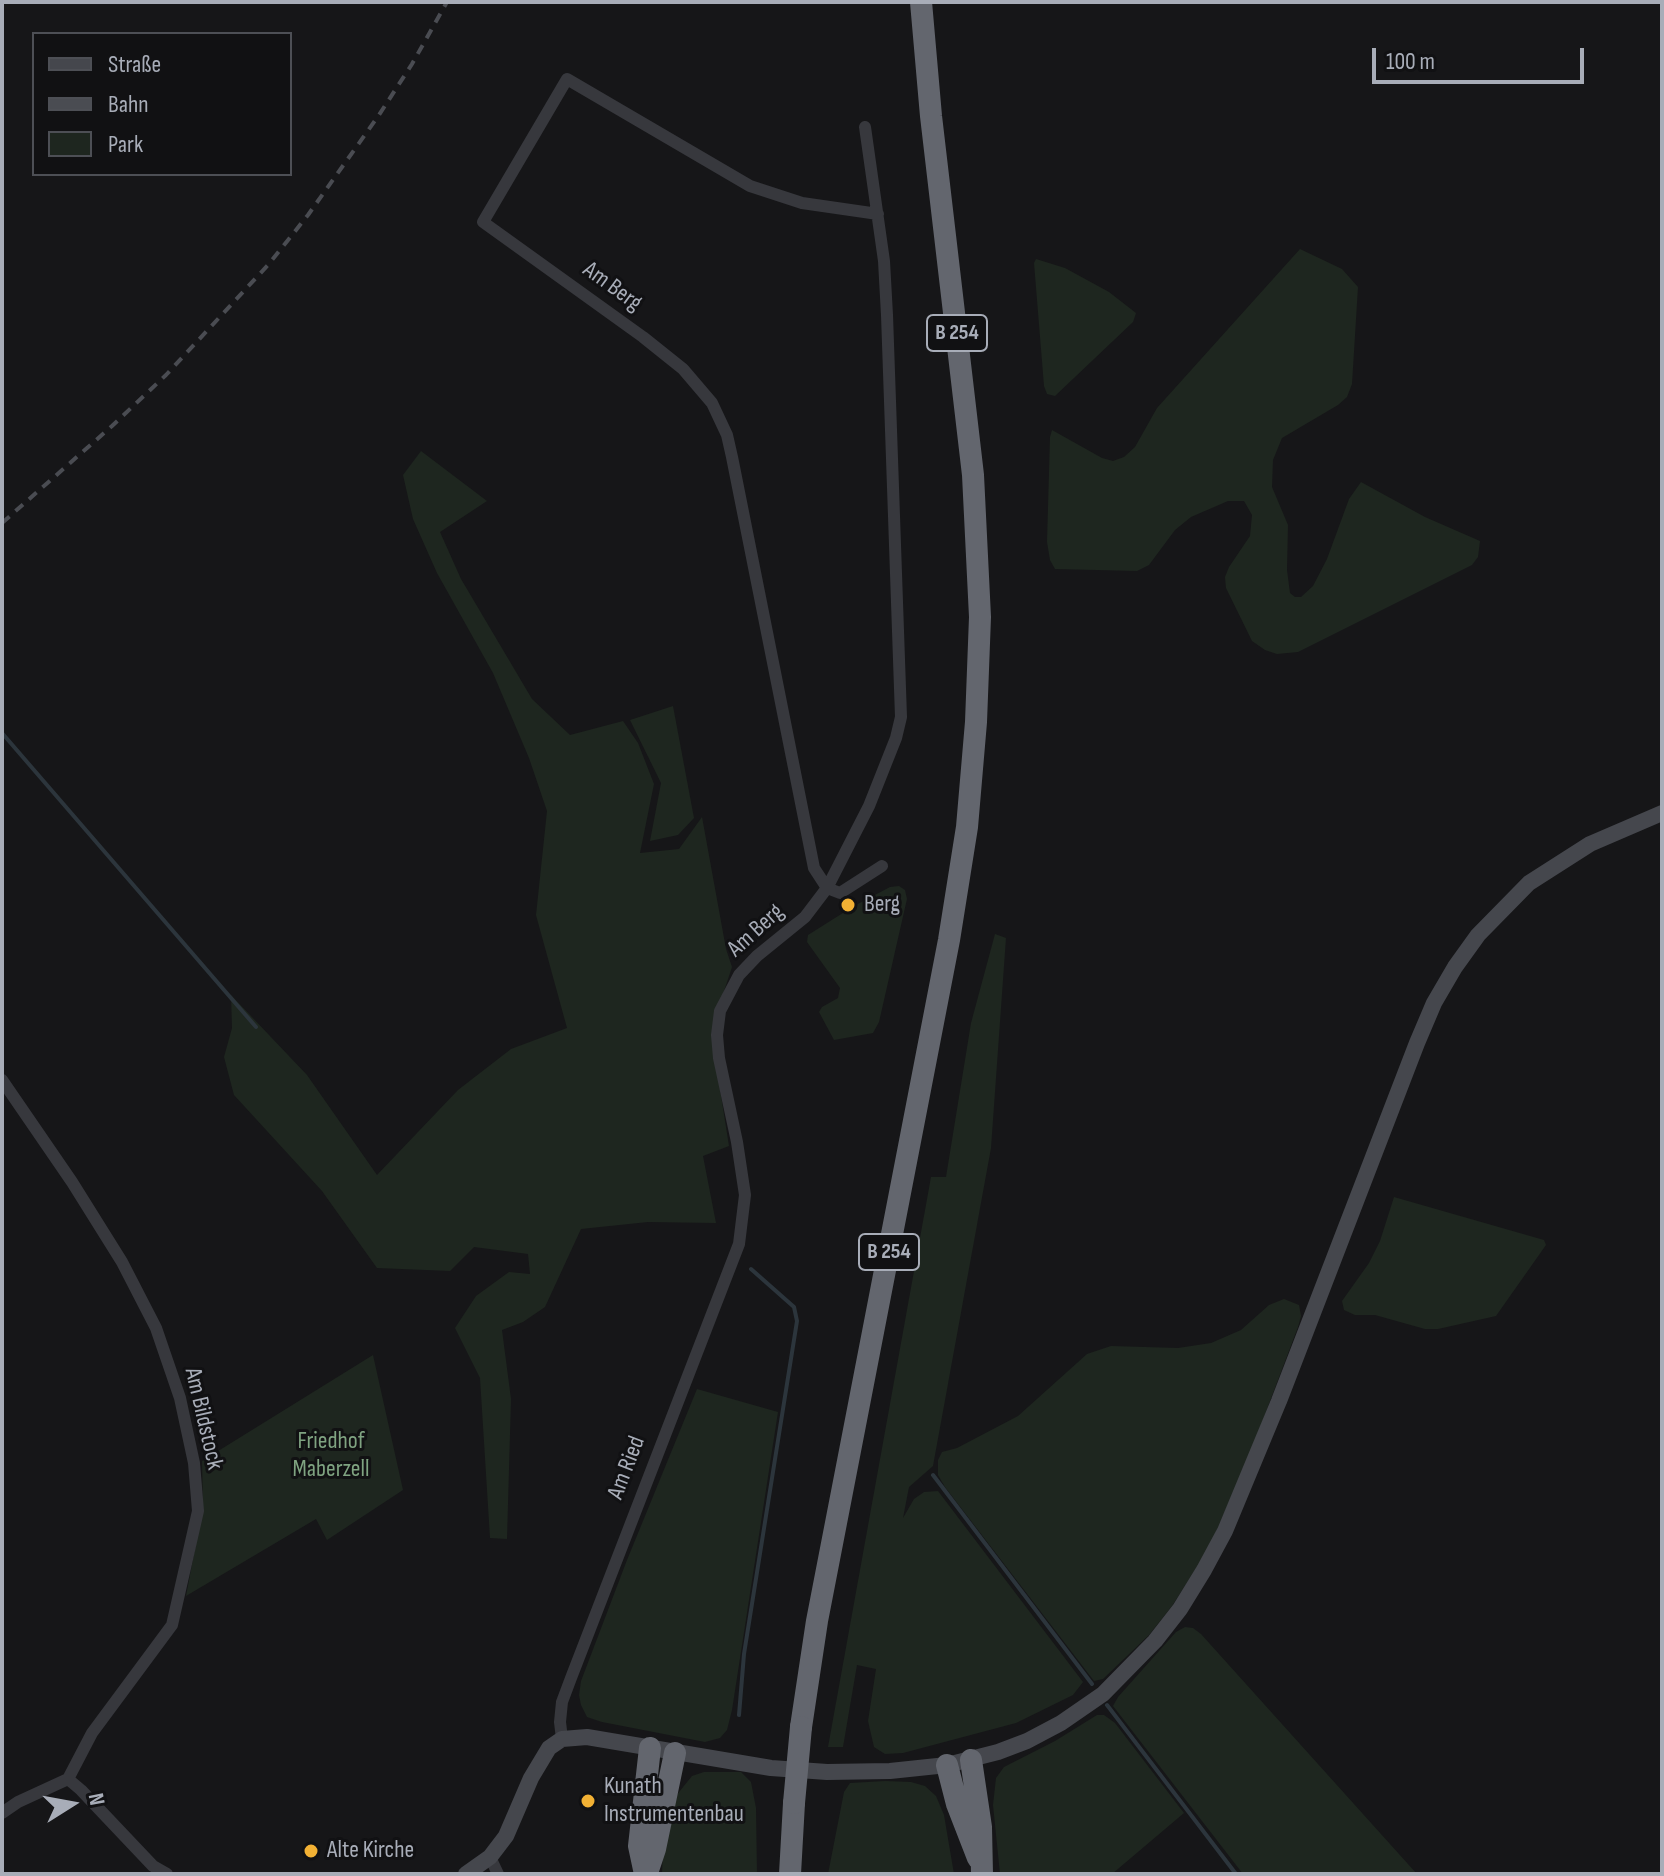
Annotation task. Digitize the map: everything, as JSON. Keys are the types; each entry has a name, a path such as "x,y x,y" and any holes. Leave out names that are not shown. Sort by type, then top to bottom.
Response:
{"highway":[{"name":"B 254","path":"789,1872 801,1727 817,1621 949,940 967,827 976,722 980,617 973,475 921,2"},
{"path":"646,1874 639,1846 650,1748"},
{"path":"646,1874 655,1849 675,1753"},
{"path":"971,1760 981,1827 982,1870"},
{"path":"947,1765 950,1785 966,1833 982,1870"}],"street":[{"name":"Am Berg","path":"827,888 814,868 732,457 720,417 683,369 483,222 567,79 750,186 802,203 878,214"},
{"name":"Am Berg","path":"719,1058 717,1035 720,1011 739,975 805,917 827,888 869,806 896,738 901,717 887,315 878,214 865,127"},
{"path":"466,1874 490,1857 506,1836 531,1778 549,1748 562,1739 587,1737 771,1768 827,1772 890,1771 971,1760 1027,1741 1061,1723 1103,1694 1155,1641 1180,1609 1204,1570 1246,1484 1417,1043 1434,1003 1455,967 1478,935 1529,883 1590,844 1662,813"},
{"path":"827,888 840,893 882,866"},
{"name":"Am Ried","path":"562,1739 562,1702 739,1244 745,1195 719,1058"},
{"name":"Am Bildstock","path":"2,1080 114,1248 156,1328 180,1398 194,1463 198,1511 172,1625 92,1733 68,1779"},
{"path":"2,1813 18,1802 68,1779 153,1866 167,1874"},
{"path":"490,1857 498,1874"}],"green space":[{"path":"1300,249 1342,269 1358,287 1352,384 1347,397 1282,438 1273,460 1272,487 1288,525 1290,593 1301,597 1313,586 1327,559 1349,499 1361,482 1425,517 1480,541 1478,557 1472,565 1298,652 1277,654 1252,641 1226,588 1225,577 1229,567 1250,536 1252,515 1244,501 1228,501 1191,517 1175,530 1149,565 1137,571 1055,569 1047,542 1050,437 1052,430 1102,458 1113,461 1124,457 1135,447 1157,408"},
{"path":"1036,259 1065,268 1109,292 1136,313 1133,322 1055,396 1047,394 1044,386"},
{"path":"421,451 487,501 440,532 461,579 532,699 570,735 623,721 638,743 654,784 640,853 679,849 702,817 732,967 724,991 716,1064 729,1146 703,1156 716,1223 648,1222 581,1229 545,1307 523,1322 502,1330 511,1399 507,1539 490,1538 480,1378 455,1328 476,1296 509,1272 530,1274 528,1254 474,1247 450,1271 377,1268 322,1191 234,1095 224,1057 232,1028 231,995 307,1075 377,1175 458,1090 511,1049 567,1028 536,915 547,811 529,758 493,673 437,573 413,519 403,475"},
{"path":"673,706 694,818 678,835 650,841 661,783 630,720"},
{"path":"899,886 905,890 907,899 879,1022 873,1033 834,1040 819,1012 838,998 840,988 807,942 808,935 854,906 890,887"},
{"path":"995,934 1006,938 991,1148 933,1466 909,1487 903,1518 914,1499 924,1492 938,1491 1083,1682 1073,1695 1016,1723 903,1753 885,1754 874,1747 868,1721 876,1669 857,1665 843,1747 828,1747 931,1177 946,1177 971,1023"},
{"path":"1394,1197 1544,1240 1546,1245 1496,1316 1425,1329 1375,1315 1355,1315 1344,1310 1342,1301 1369,1263 1380,1241"},
{"path":"1284,1299 1299,1305 1301,1316 1298,1327 1250,1454 1209,1548 1172,1606 1149,1635 1103,1679 1094,1681 945,1487 938,1475 938,1460 942,1452 957,1448 1018,1416 1087,1354 1111,1346 1178,1348 1211,1343 1241,1330 1269,1305"},
{"name":"Friedhof Maberzell","path":"373,1355 403,1490 327,1540 316,1519 186,1596 203,1506 202,1461"},
{"path":"697,1389 778,1412 732,1710 727,1730 720,1738 705,1742 587,1717 579,1695 581,1681 627,1560"},
{"path":"1185,1627 1201,1634 1417,1874 1243,1874 1113,1706 1176,1632"},
{"path":"1097,1715 1104,1715 1115,1723 1184,1813 1112,1874 1000,1874 993,1805 996,1778 1004,1767"},
{"path":"704,1772 741,1772 751,1782 756,1808 757,1874 662,1874 663,1847 675,1797 692,1776"},
{"path":"885,1781 925,1786 936,1796 944,1815 954,1874 828,1874 844,1792 850,1783"}],"waterway":[{"path":"2,733 256,1027"},
{"path":"739,1715 744,1654 797,1321 794,1307 751,1269"},
{"path":"933,1475 1092,1684"},
{"path":"1107,1705 1236,1874"}],"railway":[{"path":"2,523 166,375 268,265 308,215 379,115 447,2"}],"place":[{"name":"Berg","path":"848,905"},
{"name":"Kunath Instrumentenbau","path":"588,1801"},
{"name":"Alte Kirche","path":"311,1851"}]}
